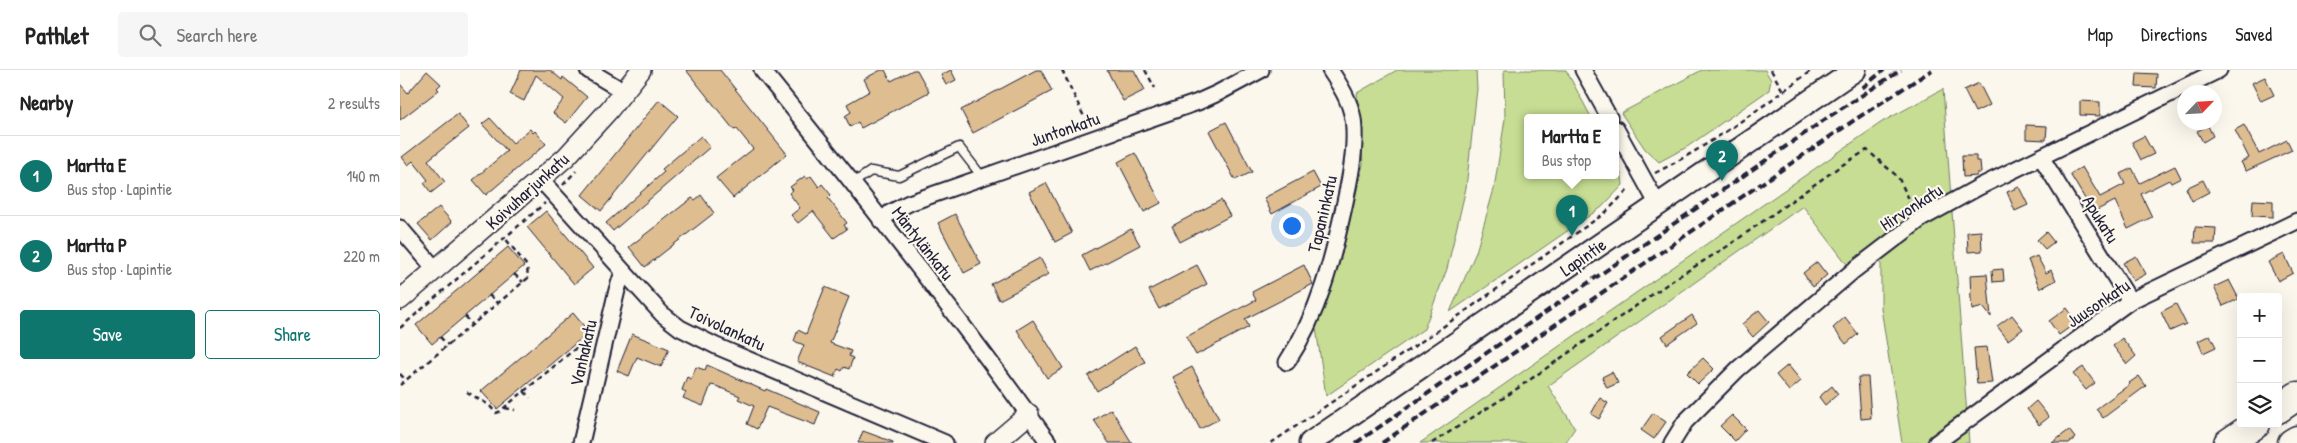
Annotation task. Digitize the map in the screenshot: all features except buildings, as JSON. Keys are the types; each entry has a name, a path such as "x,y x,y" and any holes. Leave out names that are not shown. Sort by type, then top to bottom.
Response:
{"highway":[{"path":"2282,406 2297,396"},
{"path":"2228,443 2250,428"},
{"path":"2292,443 2297,440"}],"main road":[{"name":"Lapintie","path":"1310,443 1855,70"}],"street":[{"path":"588,70 623,91"},
{"name":"Koivuharjunkatu","path":"400,300 566,157 609,110 641,70"},
{"name":"Mäntylänkatu","path":"762,70 853,184 1029,414 1049,443"},
{"name":"Juntonkatu","path":"881,221 909,203 1218,94 1261,70"},
{"name":"Tapaninkatu","path":"1287,362 1312,319 1328,270 1352,167 1354,129 1350,108 1343,90 1330,70"},
{"path":"1583,70 1607,114"},
{"name":"Hirvonkatu","path":"1672,443 1685,422 1738,369 1853,271 1920,219 1979,187 2219,70"},
{"path":"1619,134 1658,205"},
{"name":"Apukatu","path":"2041,157 2130,301"},
{"name":"Toivolankatu","path":"541,180 662,314 690,334 945,443"},
{"name":"Juusonkatu","path":"1936,443 2130,301 2297,221"},
{"path":"400,228 436,270"},
{"name":"Vanhakatu","path":"581,443 623,272"},
{"path":"995,443 1029,414"}],"lane":[{"path":"853,184 871,171 899,176 958,147 983,178"}],"path":[{"path":"1062,70 1094,139"},
{"path":"1145,70 1155,88"},
{"path":"1771,70 1784,91"},
{"path":"1655,173 1674,164 1784,91 1812,70"},
{"path":"1432,443 1505,398 1676,278 1728,246 1839,167 1867,150 1898,176 1908,197 1909,210 1920,219"},
{"path":"1674,164 1677,168"},
{"path":"1271,443 1445,326 1605,214 1629,189"},
{"path":"400,385 528,278 527,266 505,238"},
{"path":"514,274 523,282"},
{"path":"490,295 497,303"},
{"path":"465,316 472,324"},
{"path":"440,337 448,345"},
{"path":"505,408 509,401 524,391 580,341 589,348 602,352"},
{"path":"400,374 406,380"},
{"path":"524,391 530,398"},
{"path":"467,392 496,412 505,408 515,410"}],"green space":[{"path":"1397,70 1476,70 1477,89 1466,188 1447,269 1424,329 1326,396 1316,328 1346,237 1363,164 1357,93"},
{"path":"1504,70 1566,70 1589,114 1524,114 1524,179 1619,179 1619,170 1623,185 1602,207 1450,312 1476,252 1494,189 1505,119"},
{"path":"1702,70 1765,70 1771,80 1769,90 1687,147 1659,162 1645,149 1621,113"},
{"path":"1943,89 1969,443 1902,443 1881,308 1881,240 1849,267 1803,206 1548,386 1575,428 1565,443 1420,443 1882,122"}],"railway":[{"path":"1862,88 1884,70"},
{"path":"1356,443 1830,116 1901,70"},
{"path":"1382,443 1856,119 1932,70"}],"place":[{"name":"Martta P","path":"1722,181"},
{"name":"Martta E","path":"1572,236"}]}
